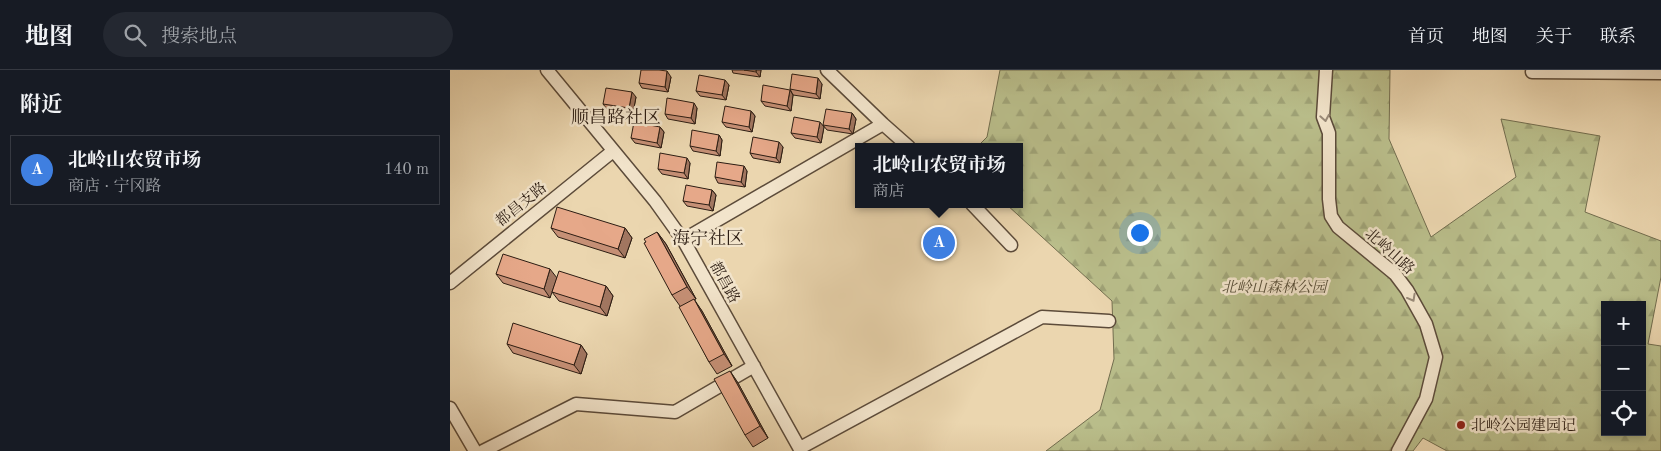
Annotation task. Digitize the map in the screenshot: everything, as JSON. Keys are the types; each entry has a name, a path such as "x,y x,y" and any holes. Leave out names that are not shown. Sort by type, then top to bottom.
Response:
{"street":[{"name":"都昌路","path":"547,70 655,202 683,240 801,450"},
{"path":"826,70 904,143"},
{"name":"北岭山路","path":"1326,70 1323,117 1329,133 1329,198 1331,216 1338,227 1395,274 1407,290 1426,324 1436,357 1426,399 1398,451"},
{"path":"1532,72 1661,73"},
{"path":"683,240 883,124"},
{"name":"都昌支路","path":"450,284 613,150"},
{"path":"976,208 1012,245"},
{"path":"801,450 1042,316 1109,321"},
{"path":"483,451 576,404 675,412 754,366"},
{"path":"450,408 475,451"}],"green space":[{"name":"北岭山森林公园","path":"1000,70 1390,70 1389,139 1431,237 1516,177 1501,119 1600,136 1585,212 1661,241 1661,277 1648,344 1661,346 1661,451 1447,451 1423,438 1413,451 1046,451 1100,410 1114,359 1112,301 1010,208 1023,208 1023,143 981,143 987,137"}],"building":[{"path":"641,70 667,71 665,87 639,83"},
{"path":"792,74 818,78 816,94 790,89"},
{"path":"699,75 725,80 722,95 696,91"},
{"path":"763,85 790,90 787,106 761,101"},
{"path":"606,88 632,92 629,108 603,104"},
{"path":"667,98 694,103 691,118 665,114"},
{"path":"725,106 751,111 749,127 722,122"},
{"path":"826,109 852,113 849,129 823,125"},
{"path":"794,117 820,122 817,137 791,133"},
{"path":"634,122 660,127 657,143 631,138"},
{"path":"692,130 719,135 716,151 690,146"},
{"path":"753,137 779,142 776,158 750,153"},
{"path":"660,153 687,158 684,173 658,169"},
{"path":"717,162 744,166 741,182 715,177"},
{"path":"686,185 712,190 709,205 683,201"},
{"path":"557,207 625,228 618,249 551,228"},
{"path":"657,232 687,287 672,295 644,243 646,242 644,239"},
{"path":"503,254 550,269 544,289 496,274"},
{"path":"559,271 606,286 600,307 552,292"},
{"path":"694,299 724,354 709,362 679,307"},
{"path":"513,323 581,345 574,365 507,344"},
{"path":"730,371 760,426 745,435 714,379"}],"place":[{"name":"北岭山农贸市场","path":"939,243"},
{"name":"北岭公园建园记","path":"1461,425"}],"district":[{"name":"顺昌路社区","path":"616,117"},
{"name":"海宁社区","path":"708,238"}]}
